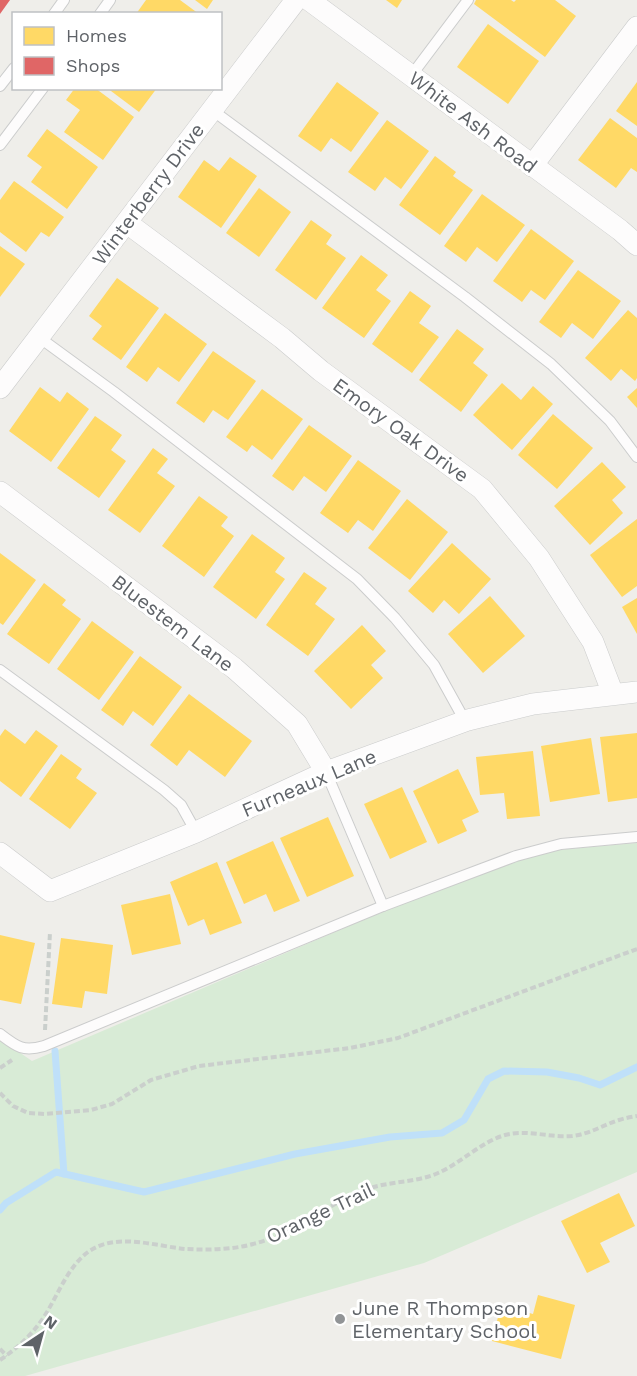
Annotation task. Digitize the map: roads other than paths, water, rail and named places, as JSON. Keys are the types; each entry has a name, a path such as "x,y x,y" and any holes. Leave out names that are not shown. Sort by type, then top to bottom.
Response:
{"street":[{"name":"Winterberry Drive","path":"0,388 296,0"},
{"name":"White Ash Road","path":"309,0 620,230 637,245"},
{"path":"532,166 637,27"},
{"name":"Emory Oak Drive","path":"127,223 282,338 321,371 482,489 539,558 593,642 613,693"},
{"name":"Bluestem Lane","path":"0,492 234,668 297,724 326,772"},
{"name":"Furneaux Lane","path":"0,853 50,891 195,832 326,772 465,721 533,704 637,692"}],"lane":[{"path":"411,76 468,0"},
{"path":"0,86 12,71"},
{"path":"0,145 41,90"},
{"path":"212,110 429,270 551,364 610,421 637,457"},
{"path":"40,338 357,579 395,618 434,665 465,721"},
{"path":"0,670 164,790 181,805 195,832"},
{"path":"326,772 383,906"},
{"path":"0,1034 15,1045 29,1050 44,1046 383,906 516,856 561,844 637,837"}],"waterway":[{"path":"55,1051 64,1174"},
{"path":"0,1210 6,1203 56,1172 144,1192 295,1154 390,1137 442,1133 464,1120 488,1079 504,1071 547,1072 600,1085 637,1067"}],"place":[{"name":"June R Thompson Elementary School","path":"340,1319"}]}
